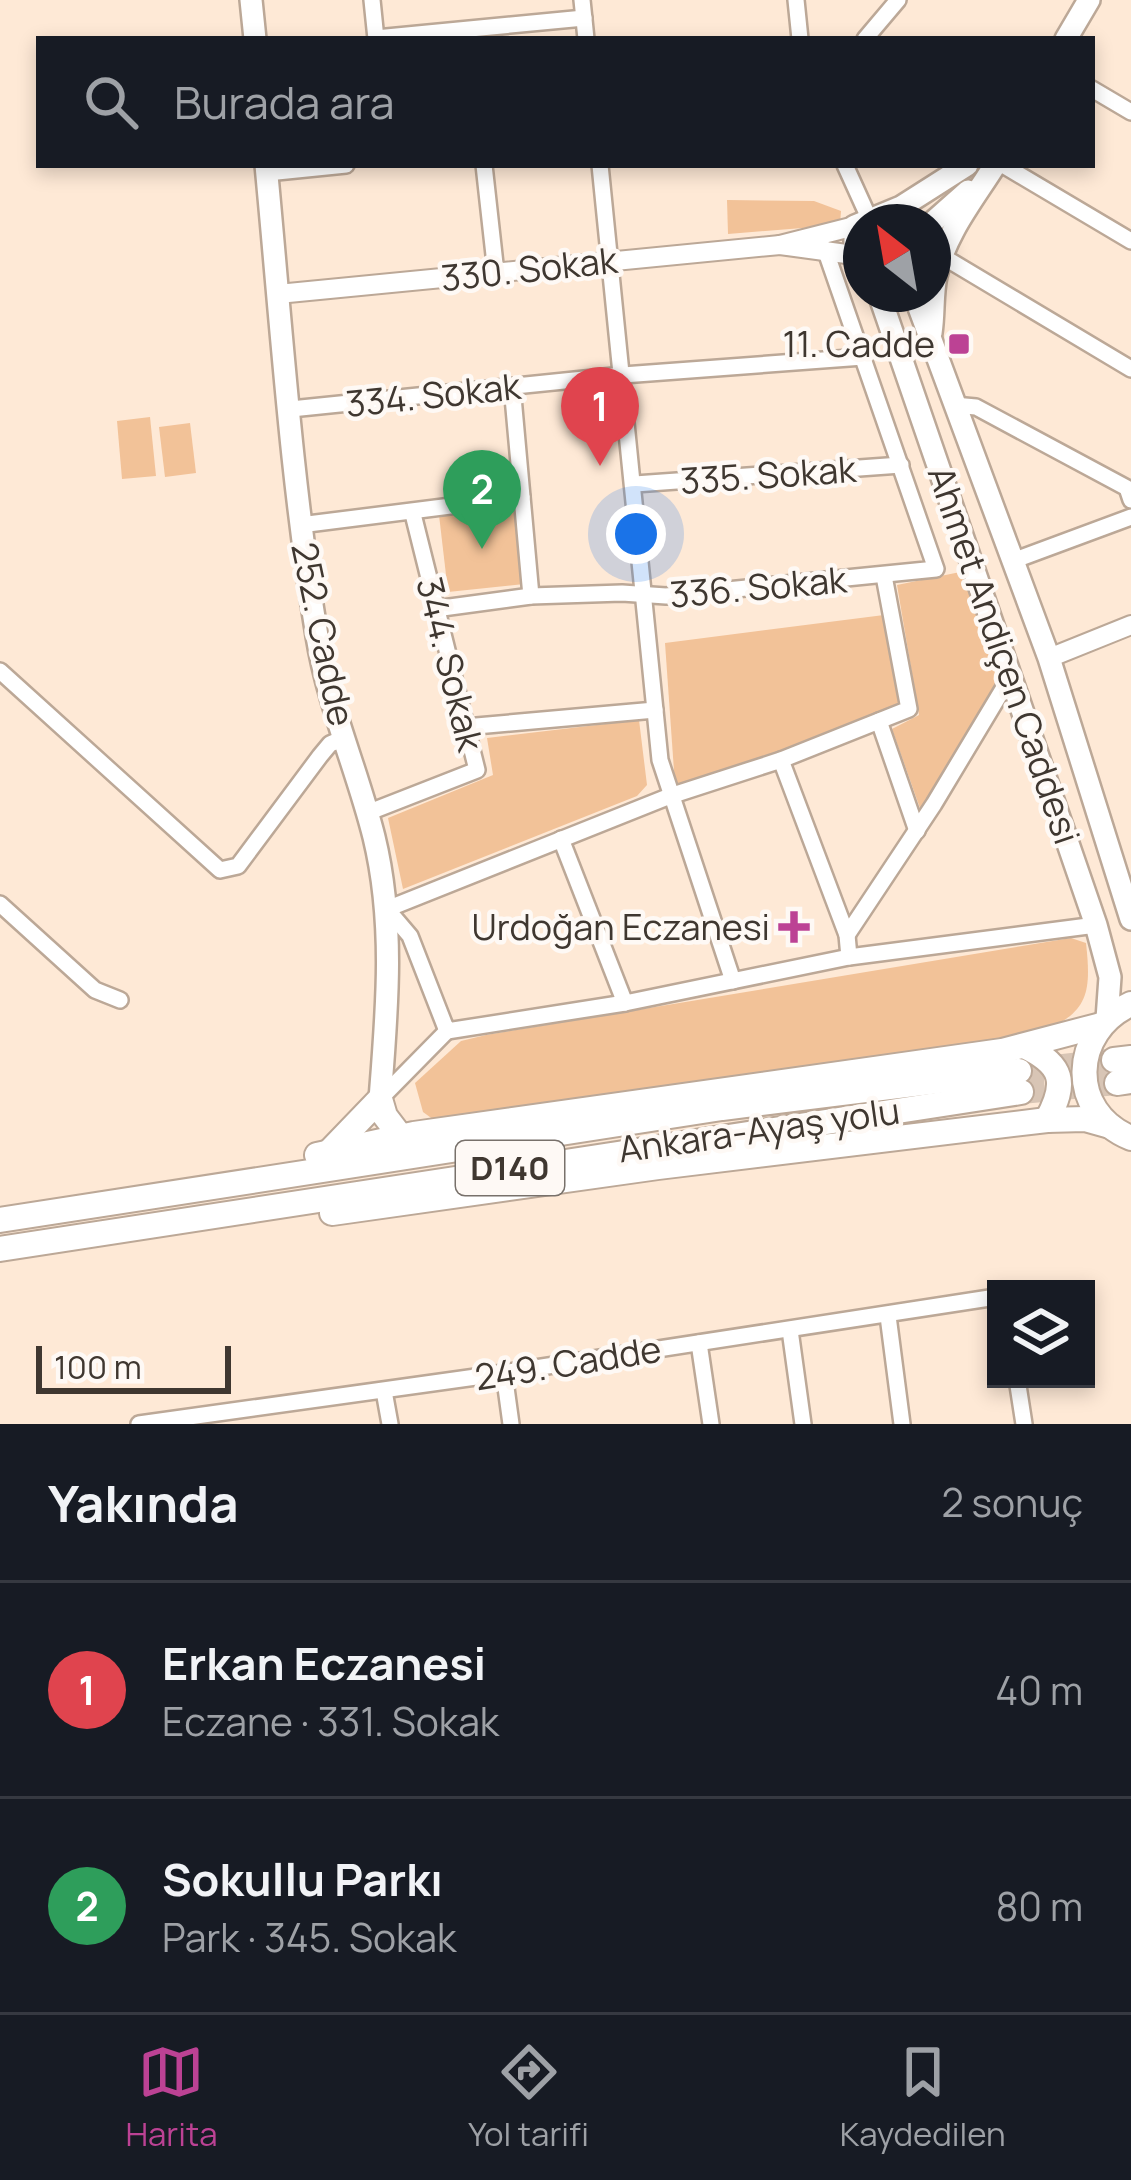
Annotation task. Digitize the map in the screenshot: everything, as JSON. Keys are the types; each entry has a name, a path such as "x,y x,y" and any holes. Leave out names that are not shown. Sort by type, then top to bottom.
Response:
{"highway":[{"path":"191,1189 212,1176 238,1169 401,1137 1021,1070 1131,1004"},
{"path":"1104,1022 1087,1048 1083,1078 1093,1107 1118,1131"},
{"path":"1021,1070 1042,1054 1061,1083 1047,1120"},
{"name":"Ankara-Ayaş yolu","path":"0,1220 722,1108 1021,1070"},
{"name":"Ankara-Ayaş yolu","path":"0,1250 1021,1070"},
{"path":"329,1152 380,1099 385,1116 401,1137"},
{"path":"210,1216 249,1220 312,1215 1047,1120 1085,1119 1118,1131"}],"main road":[{"path":"251,0 255,36"},
{"path":"1068,36 1089,0"},
{"path":"903,204 962,168"},
{"path":"951,206 994,168"},
{"path":"951,235 995,168"},
{"name":"252. Cadde","path":"267,169 300,526 324,674 367,813 387,909 380,1099"},
{"name":"Ahmet Andiçen Caddesi","path":"885,312 1096,925 1110,976 1104,1022"},
{"name":"Ahmet Andiçen Caddesi","path":"921,312 1049,658 1131,919"},
{"path":"931,340 933,312"}],"street":[{"path":"372,0 376,36"},
{"path":"796,0 800,36"},
{"path":"868,36 898,0"},
{"path":"432,36 470,34 583,9"},
{"path":"1095,91 1131,112"},
{"path":"484,168 496,272"},
{"path":"600,168 660,760 733,981"},
{"path":"846,168 867,204"},
{"path":"1002,168 1131,241"},
{"name":"330. Sokak","path":"278,294 780,244 843,228"},
{"name":"330. Sokak","path":"780,244 843,252"},
{"path":"825,249 901,465"},
{"path":"951,262 1131,369"},
{"name":"334. Sokak","path":"291,409 623,375 863,357"},
{"path":"512,386 531,596"},
{"path":"954,404 976,407 1130,490"},
{"name":"335. Sokak","path":"635,484 901,465"},
{"name":"336. Sokak","path":"435,609 531,596 622,592 645,596 936,569 901,465"},
{"path":"300,526 522,497"},
{"name":"344. Sokak","path":"367,813 477,770 412,514"},
{"path":"1015,560 1131,517"},
{"path":"447,1031 410,936 387,909 670,796 781,760 909,709 884,576"},
{"path":"1049,658 1131,625"},
{"path":"0,671 220,870 238,866 320,756 344,738"},
{"path":"847,935 1012,674"},
{"path":"465,727 655,710"},
{"path":"879,721 917,830"},
{"path":"781,760 847,935 848,958"},
{"path":"561,839 626,1003"},
{"path":"0,904 95,990 120,1000"},
{"path":"380,1099 447,1031 626,1003 848,958 1096,925"},
{"path":"1118,1131 1131,1150"},
{"name":"249. Cadde","path":"139,1424 197,1420 987,1300"},
{"path":"888,1316 902,1424"},
{"path":"790,1330 803,1424"},
{"path":"699,1343 711,1424"},
{"path":"504,1373 511,1424"},
{"path":"1018,1388 1024,1424"},
{"path":"384,1390 390,1424"}],"shaded area":[{"path":"727,200 814,201 841,211 840,225 728,234"},
{"path":"150,417 156,476 122,479 117,421"},
{"path":"190,423 196,473 165,477 159,427"},
{"path":"517,505 524,584 448,592 439,515"},
{"path":"965,571 1001,675 921,811 892,729 919,715 897,585"},
{"path":"884,615 899,706 772,755 675,785 665,643"},
{"path":"639,720 647,785 637,796 403,889 388,818 493,775 487,738"},
{"path":"1071,938 1086,943 1088,977 1082,1001 1065,1019 1034,1035 434,1120 423,1112 415,1083 461,1041 486,1035"}],"tunnel":[{"path":"1019,1071 1106,1061"},
{"path":"1021,1092 1117,1083"}],"place":[{"name":"11. Cadde","path":"959,344"},
{"name":"Erkan Eczanesi","path":"600,466"},
{"name":"Sokullu Parkı","path":"482,549"},
{"name":"Urdoğan Eczanesi","path":"794,927"}]}
